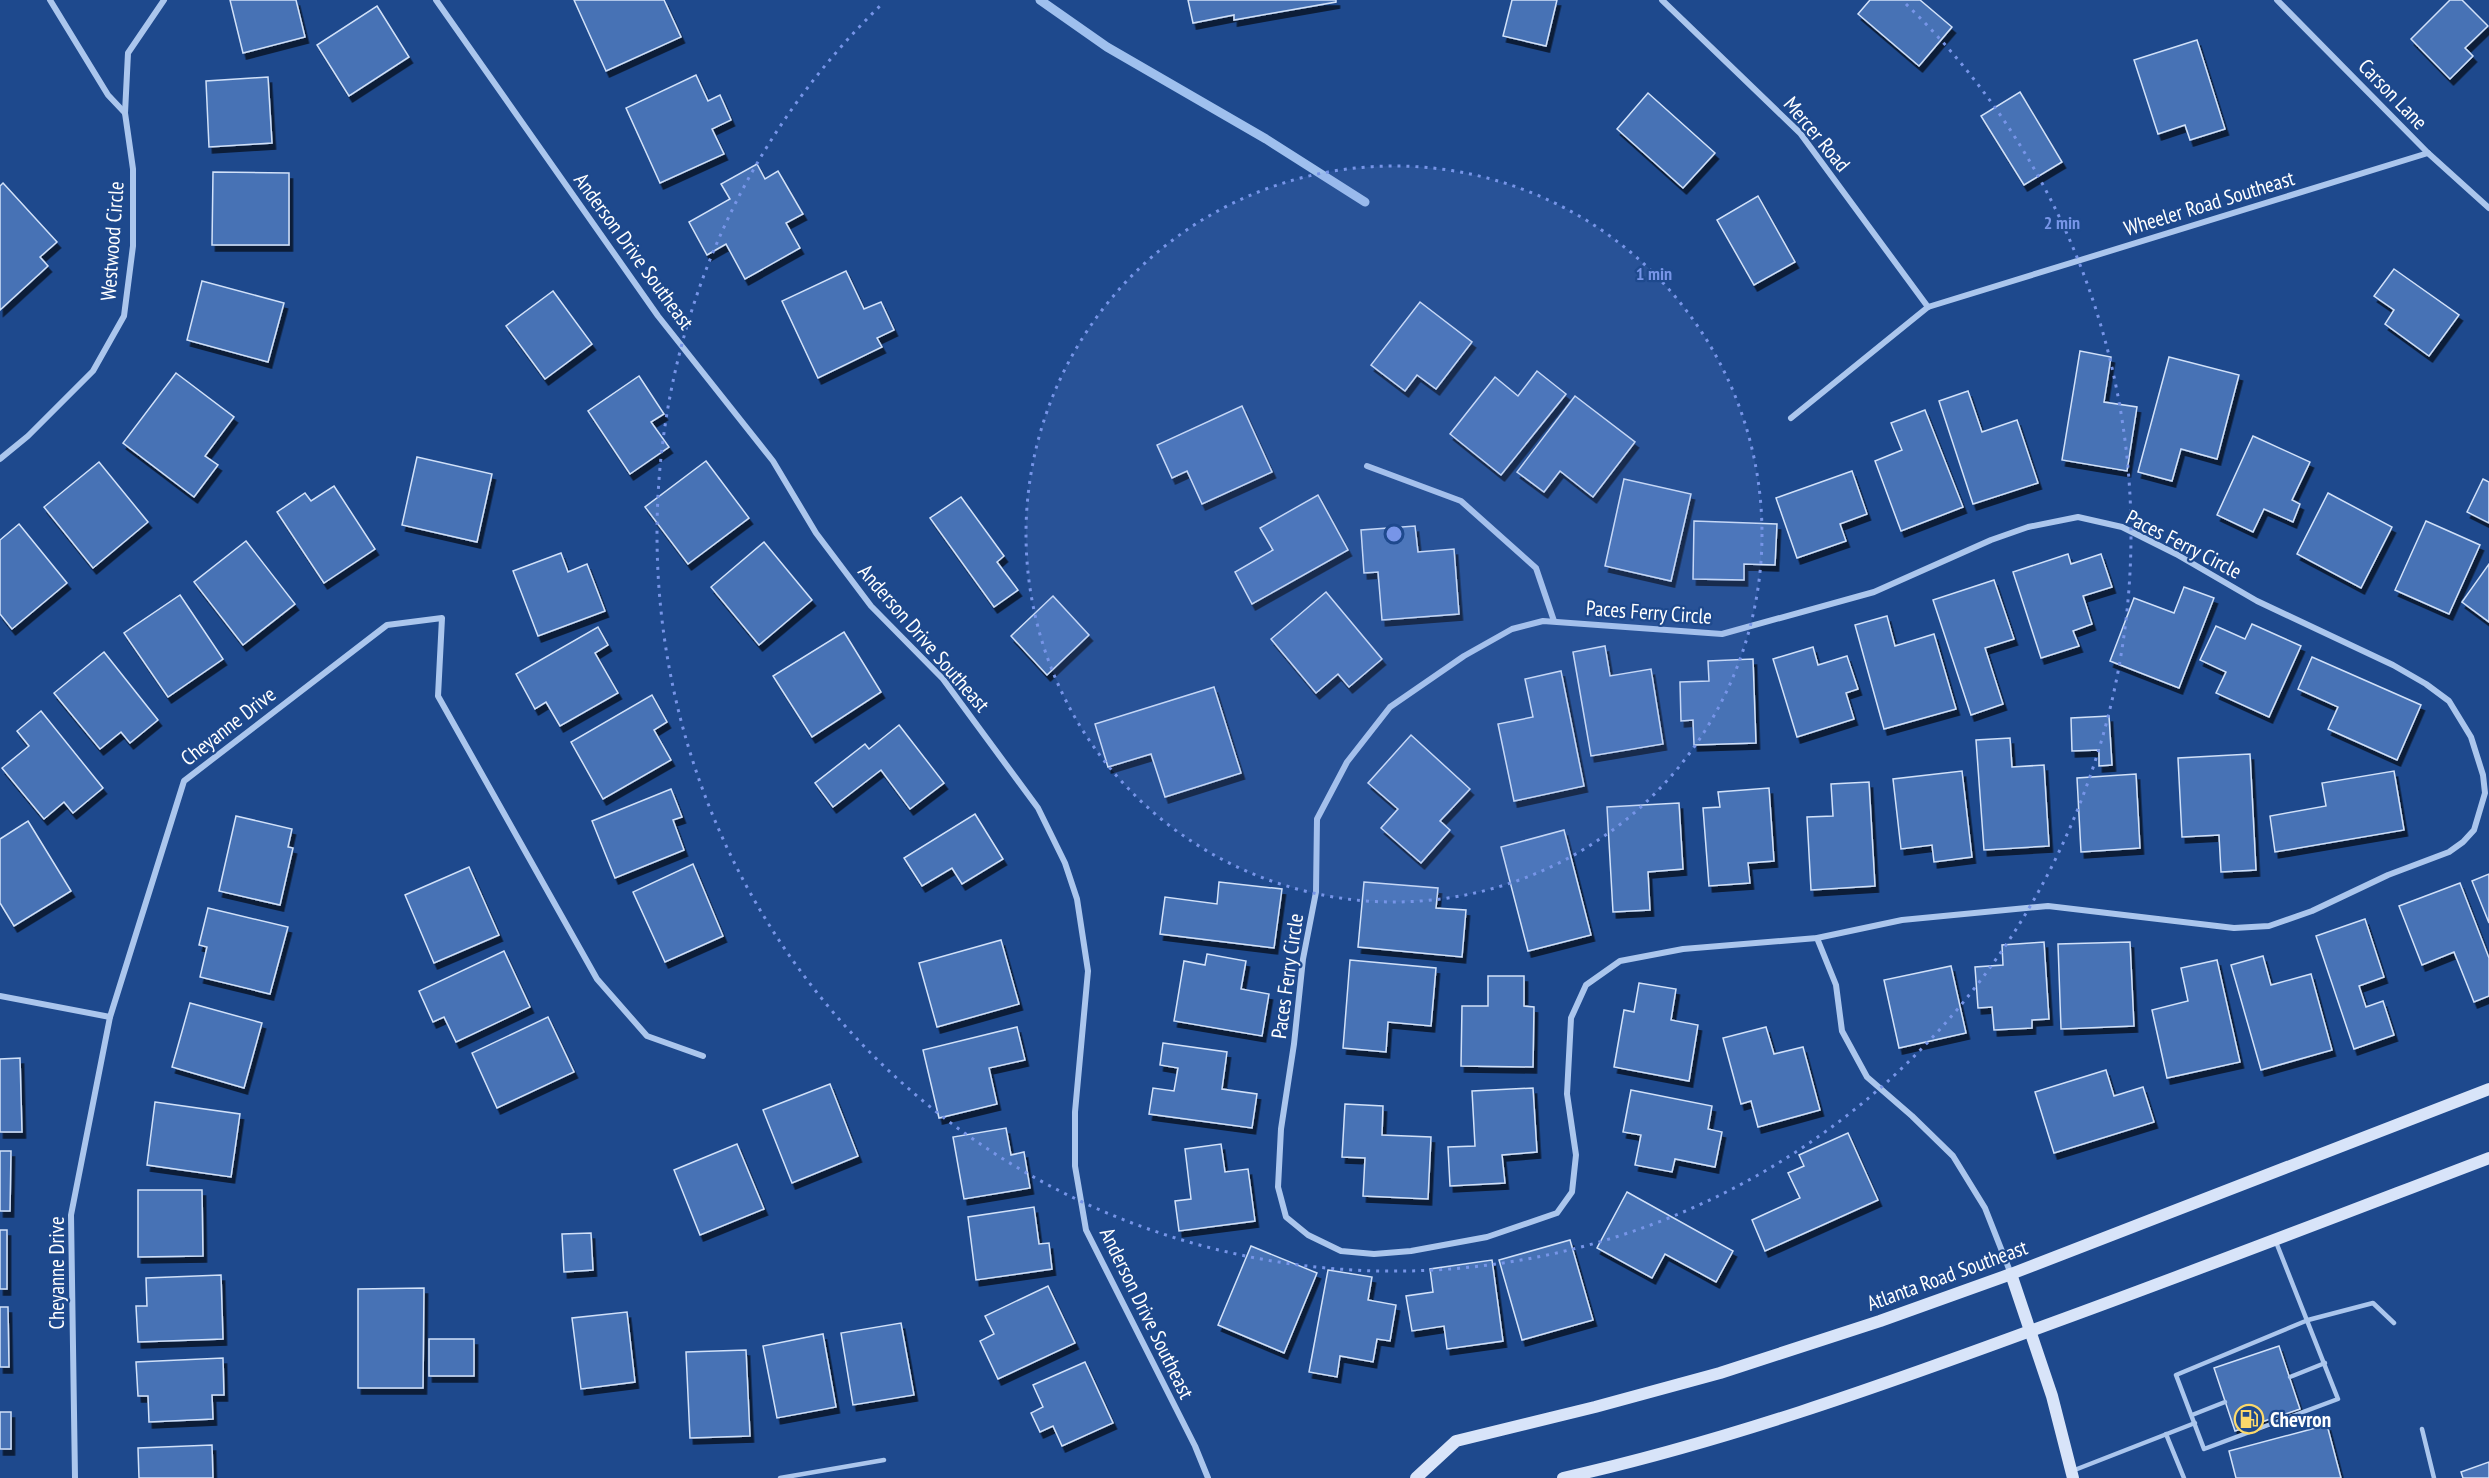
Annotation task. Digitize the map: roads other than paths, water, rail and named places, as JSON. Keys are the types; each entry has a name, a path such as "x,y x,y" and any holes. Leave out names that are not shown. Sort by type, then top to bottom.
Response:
{"main road":[{"name":"Atlanta Road Southeast","path":"1416,1478 1456,1441 1720,1373 1880,1321 2011,1274 2489,1089"},
{"path":"1563,1478 1742,1432 1902,1379 2489,1158"},
{"path":"2011,1274 2052,1396 2072,1474"}],"street":[{"path":"50,0 108,95 125,113"},
{"path":"125,113 128,52 165,0"},
{"name":"Anderson Drive Southeast","path":"436,0 658,316 773,461 816,533 871,606 943,679 1038,808 1065,863 1077,899 1088,971 1075,1112 1075,1166 1086,1230 1195,1446 1208,1478"},
{"name":"Mercer Road","path":"1662,0 1800,133 1928,307"},
{"name":"Carson Lane","path":"2277,0 2428,153 2489,208"},
{"name":"Westwood Circle","path":"0,459 28,436 93,372 124,316 133,246 134,169 125,113"},
{"name":"Wheeler Road Southeast","path":"1791,418 1928,307 2428,153"},
{"path":"1367,466 1461,501 1536,568 1554,621"},
{"name":"Paces Ferry Circle","path":"2078,517 2122,527 2176,554 2257,601 2393,665 2426,684 2449,701 2472,736 2483,775 2485,793 2474,830 2449,852 2388,875 2312,911 2269,926 2234,928 2048,906 1902,920 1817,938 1683,949 1620,961 1586,985 1571,1018 1567,1094 1576,1155 1572,1192 1557,1213 1487,1237 1411,1251 1374,1254 1341,1251 1308,1235 1286,1217 1278,1186 1281,1129 1294,1044 1303,959 1316,892 1317,819 1347,762 1390,707 1464,656 1512,629 1543,621 1554,621 1722,634 1874,592 2028,526 2078,517"},
{"name":"Cheyanne Drive","path":"75,1478 70,1215 111,1017 184,781 387,625 442,618 438,696 597,979 647,1036 703,1056"},
{"path":"1817,938 1836,986 1842,1030 1868,1077 1953,1156 1985,1208 2011,1274"},
{"path":"0,996 111,1017"}],"lane":[{"path":"2275,1239 2308,1320 2338,1399 2204,1449 2176,1375 2308,1320 2373,1303 2394,1323"},
{"path":"2290,1377 2325,1364"},
{"path":"2192,1415 2225,1402"},
{"path":"2072,1474 2195,1423"},
{"path":"2422,1429 2434,1478"},
{"path":"2166,1434 2184,1478"},
{"path":"780,1478 884,1460"}],"waterway":[{"path":"1040,0 1107,47 1266,139 1365,202"}],"place":[{"name":"Chevron","path":"2249,1419"}]}
